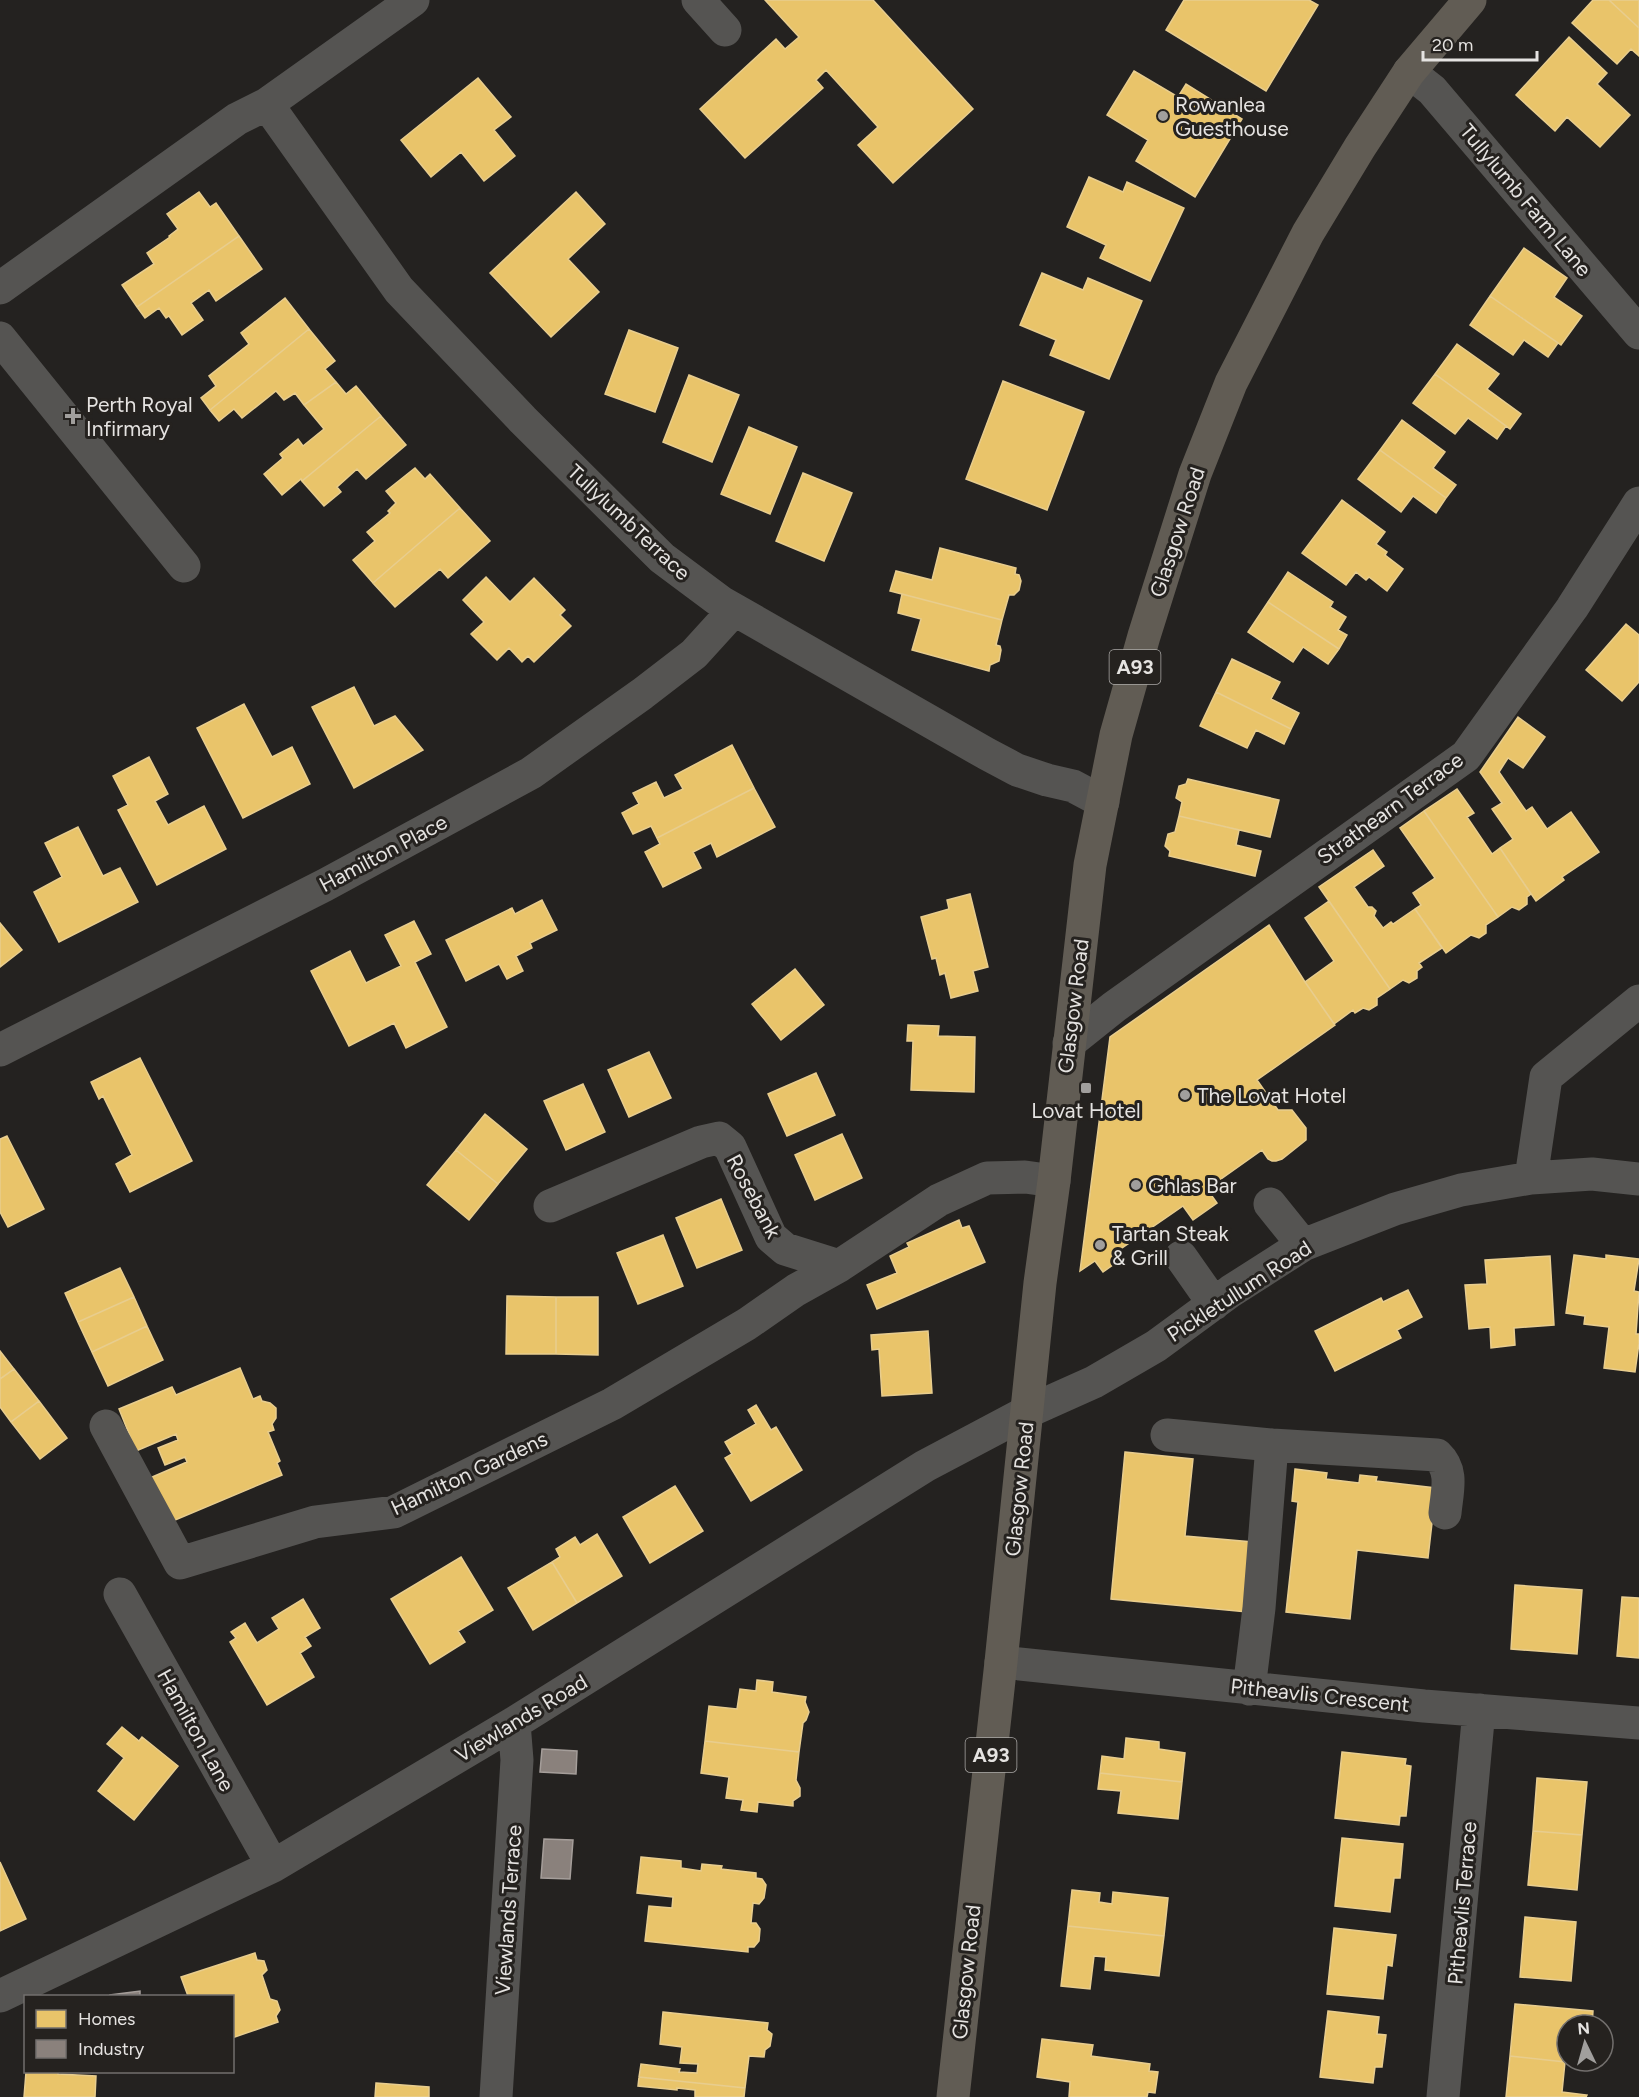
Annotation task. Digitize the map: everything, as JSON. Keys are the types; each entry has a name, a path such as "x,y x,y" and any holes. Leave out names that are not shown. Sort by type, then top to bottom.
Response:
{"main road":[{"name":"Glasgow Road","path":"952,2097 1001,1662 1040,1283 1090,865 1116,735 1194,474 1231,382 1308,233 1360,147 1409,72 1470,0"}],"street":[{"path":"0,288 237,118 267,104 413,0"},
{"path":"698,0 725,30"},
{"name":"Tullylumb Farm Lane","path":"1409,72 1432,90 1639,333"},
{"name":"TullylumbTerrace","path":"267,104 399,290 523,420 662,558 721,602 987,754 1017,770 1073,786 1103,802"},
{"path":"0,338 184,566"},
{"name":"Strathearn Terrace","path":"1069,1043 1114,1007 1466,756 1572,608 1639,503"},
{"name":"Hamilton Place","path":"0,1050 176,958 325,885 531,773 694,654 734,609"},
{"path":"1531,1178 1546,1077 1639,1001"},
{"name":"Rosebank","path":"550,1206 701,1142 718,1138 729,1147 771,1237 785,1249 839,1266"},
{"name":"Pickletullum Road","path":"1027,1412 1104,1376 1156,1346 1303,1245 1395,1209 1461,1190 1531,1178 1592,1174 1639,1179"},
{"path":"839,1266 939,1200 987,1178 1025,1177 1054,1181"},
{"path":"1270,1204 1303,1245"},
{"path":"1181,1257 1214,1304"},
{"name":"Hamilton Gardens","path":"106,1426 180,1563 315,1522 394,1512 612,1404 747,1324 795,1290 839,1266"},
{"name":"Viewlands Road","path":"0,1996 273,1866 514,1723 925,1466 1027,1412"},
{"path":"1167,1435 1272,1445 1437,1455 1445,1463 1448,1473 1445,1513"},
{"path":"1249,1689 1272,1445"},
{"name":"Hamilton Lane","path":"120,1594 273,1866"},
{"name":"Pitheavlis Crescent","path":"1001,1662 1249,1689 1639,1723"},
{"name":"Pitheavlis Terrace","path":"1443,2097 1479,1710"},
{"name":"Viewlands Terrace","path":"496,2097 517,1760 514,1723"}],"building: Homes":[{"path":"765,0 873,0 973,109 893,183 858,145 878,127 826,70 816,80 823,88 745,158 700,109 776,39 785,49 799,37"},
{"path":"1184,0 1309,0 1318,5 1266,91 1166,30"},
{"path":"1593,0 1609,0 1639,28 1639,56 1631,49 1617,64 1572,23"},
{"path":"1609,0 1639,0 1639,28"},
{"path":"1569,37 1607,73 1597,84 1630,115 1600,147 1567,117 1555,131 1516,95"},
{"path":"1134,71 1178,97 1186,84 1242,119 1195,197 1136,161 1148,140 1107,115"},
{"path":"478,78 511,117 494,130 515,156 484,181 461,152 431,177 401,140"},
{"path":"1089,177 1123,192 1127,182 1184,208 1150,281 1100,258 1106,245 1067,227"},
{"path":"199,192 210,207 216,203 239,236 137,307 122,285 154,264 147,253 178,229 167,214"},
{"path":"576,192 605,224 568,259 599,292 551,337 490,273"},
{"path":"239,236 262,269 216,301 209,290 191,303 203,320 182,335 169,316 166,318 159,308 145,318 137,307"},
{"path":"1524,248 1567,278 1554,297 1582,316 1561,345 1490,296"},
{"path":"1042,273 1083,290 1088,278 1142,301 1109,379 1050,355 1056,340 1020,325"},
{"path":"1490,296 1558,343 1548,357 1524,340 1513,355 1470,325"},
{"path":"285,298 309,329 210,410 201,398 216,386 209,376 249,344 241,333"},
{"path":"309,329 335,361 325,369 336,382 304,405 295,393 284,400 276,391 242,418 234,409 219,421 210,410"},
{"path":"629,330 678,348 655,412 605,394"},
{"path":"1457,344 1499,374 1487,389 1521,414 1510,429 1435,374"},
{"path":"1435,374 1506,426 1497,439 1468,418 1455,434 1413,403"},
{"path":"689,375 739,395 712,462 663,442"},
{"path":"1003,381 1084,412 1047,510 966,479"},
{"path":"336,382 346,394 356,386 381,416 282,495 264,474 283,458 280,454 298,439 303,446 324,429 304,405"},
{"path":"381,416 406,445 366,479 357,469 337,487 341,492 324,506 302,481"},
{"path":"1402,420 1445,452 1433,468 1456,485 1446,498 1380,450"},
{"path":"749,427 797,447 770,514 721,494"},
{"path":"1380,450 1446,498 1436,513 1413,496 1401,512 1358,479"},
{"path":"415,468 425,479 430,474 460,508 373,583 353,560 375,541 367,532 390,513 388,511 396,503 386,491"},
{"path":"803,473 852,493 824,561 776,541"},
{"path":"1342,500 1385,532 1376,544 1387,552 1385,555 1403,569 1387,591 1369,577 1366,580 1356,572 1346,585 1302,553"},
{"path":"460,508 490,541 448,578 440,569 395,607 373,583"},
{"path":"940,548 1016,568 1015,574 1019,575 1021,581 1019,590 1014,595 1009,595 1002,620 890,591 896,571 932,580"},
{"path":"1288,572 1333,602 1330,607 1346,617 1338,630 1347,635 1339,649 1268,602"},
{"path":"486,577 510,602 534,578 565,610 560,615 571,626 534,662 528,656 522,662 509,648 497,660 471,634 484,622 463,600"},
{"path":"902,594 1002,620 996,645 1000,646 1001,650 999,661 990,665 989,671 912,650 921,619 898,613"},
{"path":"1268,602 1339,649 1328,664 1303,647 1293,662 1248,632"},
{"path":"1626,624 1639,635 1639,682 1622,701 1586,670"},
{"path":"1232,659 1280,682 1271,699 1299,713 1291,729 1216,692"},
{"path":"354,687 374,726 395,716 423,750 354,788 312,707"},
{"path":"1216,692 1291,729 1284,744 1256,730 1247,748 1200,726"},
{"path":"244,704 272,757 292,747 310,784 243,818 197,728"},
{"path":"1518,717 1545,737 1523,768 1508,758 1499,772 1526,811 1532,807 1547,829 1571,812 1599,852 1562,877 1564,880 1536,901 1500,848 1513,839 1492,809 1502,803 1480,772"},
{"path":"732,745 754,788 657,838 651,826 633,834 622,813 639,804 633,793 656,782 664,798 683,789 675,775"},
{"path":"149,757 168,794 155,801 168,825 204,806 226,849 157,885 118,810 128,805 113,776"},
{"path":"1188,779 1279,800 1270,837 1179,816 1182,802 1176,798 1179,786 1186,784"},
{"path":"754,788 775,827 717,857 711,843 693,852 701,868 663,887 645,852 660,844 657,838"},
{"path":"1457,789 1474,813 1467,817 1492,854 1500,848 1531,894 1527,897 1527,904 1519,910 1512,907 1498,917 1424,811"},
{"path":"1424,811 1498,917 1486,925 1486,933 1479,938 1471,935 1446,953 1415,909 1421,905 1413,893 1435,878 1400,828"},
{"path":"1179,816 1239,830 1236,845 1261,851 1255,876 1169,856 1170,851 1165,846 1168,834 1175,832"},
{"path":"78,827 103,876 120,868 138,902 59,942 34,892 62,877 45,843"},
{"path":"1373,850 1384,866 1354,887 1368,907 1376,911 1374,916 1383,928 1415,909 1442,948 1419,963 1422,967 1417,971 1417,978 1409,983 1403,980 1390,989 1319,887"},
{"path":"970,894 988,967 973,971 978,991 951,998 945,973 940,975 936,958 932,959 921,917 949,909 947,900"},
{"path":"542,900 557,930 530,943 532,948 516,956 523,971 507,979 499,964 466,981 446,940 512,908 515,914"},
{"path":"1329,901 1390,989 1377,998 1377,1005 1369,1010 1363,1008 1355,1013 1353,1010 1334,1024 1305,982 1334,961 1305,918"},
{"path":"414,921 431,954 415,962 447,1027 406,1048 394,1023 349,1046 311,971 350,951 366,983 401,966 385,935"},
{"path":"0,923 22,950 0,967"},
{"name":"The Lovat Hotel","path":"1269,925 1335,1025 1257,1080 1278,1110 1292,1110 1306,1128 1306,1140 1282,1159 1276,1161 1268,1159 1262,1150 1207,1189 1217,1203 1193,1220 1183,1206 1112,1255 1117,1262 1103,1272 1095,1261 1080,1271 1110,1037"},
{"path":"795,969 824,1005 781,1040 752,1004"},
{"path":"908,1025 939,1026 938,1036 975,1037 974,1092 911,1090 913,1041 907,1041"},
{"path":"649,1052 671,1098 629,1117 608,1070"},
{"path":"140,1058 192,1161 130,1192 116,1164 132,1155 103,1096 99,1099 91,1082"},
{"path":"816,1073 835,1115 787,1136 768,1094"},
{"path":"583,1084 605,1132 566,1150 544,1101"},
{"path":"485,1114 527,1149 498,1184 456,1150"},
{"path":"842,1134 862,1178 815,1200 795,1155"},
{"path":"7,1136 44,1209 8,1227 0,1212 0,1139"},
{"path":"456,1150 498,1184 469,1220 427,1185"},
{"path":"721,1199 742,1250 697,1268 676,1218"},
{"path":"959,1220 962,1228 969,1226 985,1262 877,1309 867,1285 897,1273 890,1256 909,1247 907,1243"},
{"path":"663,1235 683,1286 638,1304 617,1253"},
{"path":"1574,1255 1606,1259 1606,1255 1639,1259 1634,1291 1639,1292 1636,1334 1639,1334 1639,1343 1635,1372 1604,1368 1609,1327 1584,1324 1585,1316 1566,1313"},
{"path":"1550,1256 1554,1325 1514,1328 1515,1345 1491,1348 1490,1327 1469,1329 1465,1285 1487,1284 1485,1260"},
{"path":"120,1268 134,1297 78,1322 65,1293"},
{"path":"1408,1290 1422,1317 1397,1330 1401,1338 1335,1371 1315,1331 1381,1298 1383,1302"},
{"path":"507,1296 556,1297 556,1354 506,1354"},
{"path":"134,1297 147,1326 92,1352 78,1322"},
{"path":"556,1297 598,1297 598,1355 556,1354"},
{"path":"147,1326 163,1360 108,1386 92,1352"},
{"path":"928,1331 932,1393 882,1396 879,1349 872,1350 871,1335"},
{"path":"0,1351 14,1369 0,1379"},
{"path":"240,1368 253,1399 260,1396 262,1401 276,1408 276,1418 272,1424 274,1430 268,1432 280,1461 277,1463 282,1475 168,1523 150,1478 187,1462 185,1457 165,1465 158,1448 178,1440 176,1434 136,1451 119,1409 172,1387 176,1395"},
{"path":"14,1369 39,1401 11,1422 0,1407 0,1379"},
{"path":"39,1401 67,1438 40,1459 11,1422"},
{"path":"756,1405 771,1430 776,1427 802,1470 751,1501 725,1458 732,1454 725,1442 756,1424 748,1410"},
{"path":"1125,1452 1193,1459 1185,1536 1253,1542 1247,1612 1111,1599"},
{"path":"1295,1469 1327,1473 1326,1479 1359,1483 1360,1475 1377,1477 1376,1481 1436,1488 1428,1558 1357,1550 1350,1619 1286,1612 1298,1502 1292,1501"},
{"path":"675,1486 703,1531 650,1563 623,1517"},
{"path":"597,1534 622,1576 577,1603 552,1562 560,1557 556,1549 575,1537 580,1545"},
{"path":"461,1557 493,1610 458,1631 465,1642 430,1664 391,1599"},
{"path":"552,1562 577,1603 533,1630 508,1588"},
{"path":"1515,1585 1582,1590 1577,1654 1511,1649"},
{"path":"1622,1597 1639,1598 1639,1658 1617,1656"},
{"path":"303,1599 320,1628 305,1637 311,1646 300,1653 314,1677 267,1705 230,1642 236,1638 231,1632 245,1623 257,1643 279,1629 272,1618"},
{"path":"757,1680 773,1682 772,1692 806,1697 805,1702 809,1712 803,1723 799,1752 705,1741 709,1706 737,1709 740,1689 756,1691"},
{"path":"122,1727 139,1741 142,1737 178,1766 134,1820 98,1791 124,1758 107,1744"},
{"path":"1126,1738 1159,1742 1159,1749 1185,1753 1182,1782 1100,1773 1102,1756 1124,1759"},
{"path":"705,1741 799,1752 796,1780 800,1788 800,1796 793,1801 793,1806 758,1802 757,1812 741,1810 743,1800 726,1798 729,1777 701,1773"},
{"path":"1342,1752 1406,1759 1405,1765 1411,1766 1406,1816 1400,1816 1399,1825 1335,1818"},
{"path":"1100,1773 1182,1782 1178,1819 1118,1813 1121,1791 1098,1789"},
{"path":"1537,1778 1587,1782 1582,1835 1533,1831"},
{"path":"1533,1831 1582,1835 1577,1890 1528,1885"},
{"path":"1342,1838 1403,1844 1400,1878 1394,1878 1390,1912 1335,1906"},
{"path":"641,1857 681,1861 681,1868 701,1871 702,1864 722,1866 721,1869 756,1873 756,1878 762,1879 766,1885 764,1898 759,1904 753,1903 751,1923 756,1923 760,1929 759,1941 754,1947 748,1947 748,1952 645,1941 649,1906 672,1908 673,1897 637,1893"},
{"path":"0,1862 26,1919 0,1931"},
{"path":"1072,1890 1100,1893 1099,1902 1112,1904 1113,1892 1168,1898 1164,1936 1068,1926"},
{"path":"1525,1917 1576,1922 1571,1981 1520,1977"},
{"path":"1068,1926 1164,1936 1159,1976 1105,1970 1106,1957 1094,1956 1090,1989 1061,1986"},
{"path":"1334,1928 1396,1935 1392,1966 1387,1965 1383,1999 1327,1994"},
{"path":"255,1953 257,1960 264,1961 267,1970 262,1975 270,1999 277,2001 280,2010 276,2016 278,2022 234,2037 234,1995 188,1995 181,1977"},
{"path":"1515,2004 1593,2011 1593,2013 1555,2013 1555,2061 1510,2056"},
{"path":"1328,2011 1379,2017 1377,2034 1386,2035 1382,2067 1375,2067 1373,2083 1320,2077"},
{"path":"663,2012 768,2023 767,2030 772,2034 770,2046 765,2050 764,2057 749,2056 745,2088 639,2077 641,2064 680,2069 679,2072 697,2073 698,2064 680,2063 682,2047 660,2044"},
{"path":"1042,2039 1093,2045 1091,2056 1150,2064 1149,2071 1158,2072 1155,2093 1148,2092 1147,2097 1069,2097 1070,2082 1037,2077"},
{"path":"1510,2056 1555,2061 1555,2073 1564,2073 1562,2092 1587,2095 1586,2097 1506,2097"},
{"path":"26,2073 96,2076 95,2097 24,2097"},
{"path":"639,2077 745,2088 744,2097 695,2097 695,2090 638,2086"},
{"path":"376,2083 429,2087 429,2097 375,2097"}],"building: Industry":[{"path":"542,1749 577,1751 576,1774 540,1772"},
{"path":"544,1839 573,1840 570,1879 541,1878"},
{"path":"140,1991 140,1995 110,1995"}],"place":[{"name":"Rowanlea Guesthouse","path":"1163,116"},
{"name":"Perth Royal Infirmary","path":"73,416"},
{"name":"Lovat Hotel","path":"1086,1088"},
{"name":"The Lovat Hotel","path":"1185,1095"},
{"name":"Ghlas Bar","path":"1136,1185"},
{"name":"Tartan Steak & Grill","path":"1100,1245"}]}
